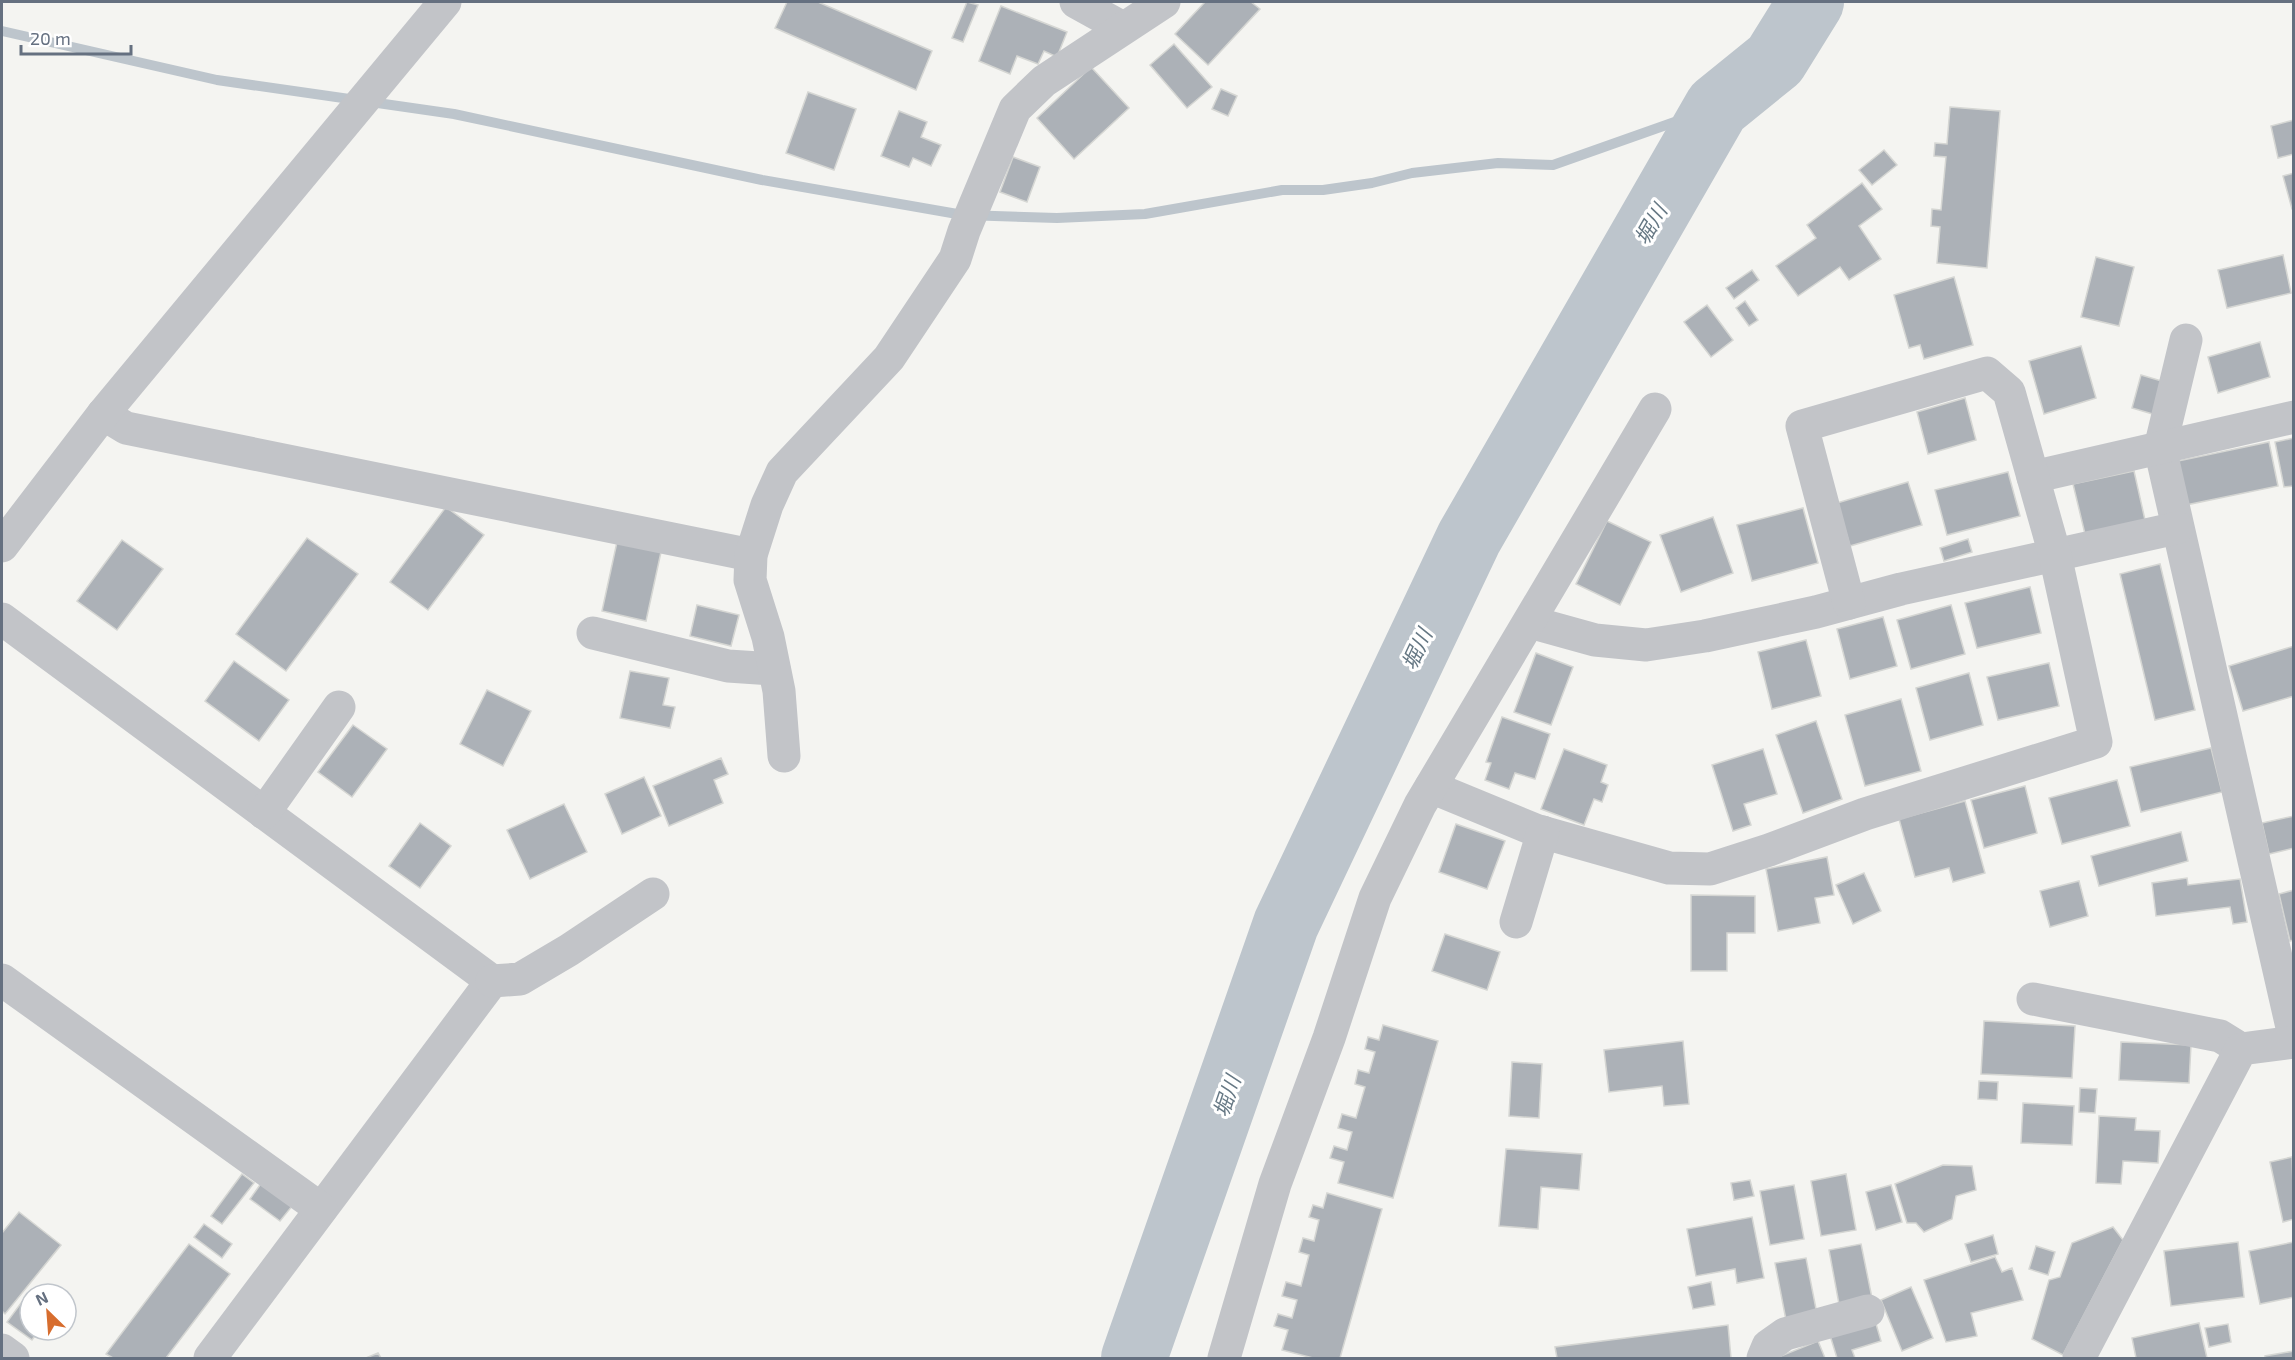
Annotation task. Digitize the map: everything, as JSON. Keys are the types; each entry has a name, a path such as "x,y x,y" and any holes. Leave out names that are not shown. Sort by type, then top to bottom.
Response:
{"street":[{"path":"2,546 103,414 445,2"},
{"path":"1076,2 1123,28"},
{"path":"784,756 779,691 768,637 750,580 751,555 767,505 782,472 890,358 955,259 967,224 1015,109 1044,81 1164,2"},
{"path":"2186,340 2160,448 2294,1036"},
{"path":"1431,787 1543,832 1669,868 1710,869 1769,850 1865,814 2096,742 2055,555 2009,392 1987,373 1802,426 1849,603"},
{"path":"1224,1359 1275,1184 1329,1038 1375,898 1420,805 1655,409"},
{"path":"103,414 126,428 751,555"},
{"path":"2033,477 2294,417"},
{"path":"1530,622 1595,640 1646,645 1705,636 1816,612 1901,589 2177,528"},
{"path":"2,619 492,981 520,980 652,894"},
{"path":"593,633 728,666 774,669"},
{"path":"264,813 339,707"},
{"path":"1516,922 1543,832"},
{"path":"2,980 321,1209"},
{"path":"210,1359 492,981"},
{"path":"2033,999 2220,1036 2241,1049 2294,1042"},
{"path":"2079,1359 2241,1049"},
{"path":"1763,1359 1768,1346 1785,1334 1868,1311"},
{"path":"2,1350 13,1359"}],"building":[{"path":"787,2 818,2 932,51 916,90 775,28"},
{"path":"967,2 978,5 963,42 952,38"},
{"path":"1205,2 1251,2 1260,9 1208,65 1175,34"},
{"path":"1001,6 1067,32 1057,57 1044,51 1038,64 1017,56 1010,74 979,61"},
{"path":"1174,44 1212,87 1187,108 1150,65"},
{"path":"1091,67 1129,108 1074,159 1037,118"},
{"path":"1221,89 1237,96 1228,116 1212,109"},
{"path":"808,92 856,109 834,170 786,153"},
{"path":"1950,107 2000,111 1987,268 1937,263 1940,227 1931,226 1932,209 1941,210 1946,157 1934,156 1935,143 1947,144"},
{"path":"899,111 927,122 921,137 941,145 931,166 913,158 909,167 881,156"},
{"path":"2294,120 2294,154 2278,158 2271,126"},
{"path":"1884,150 1897,165 1872,185 1859,170"},
{"path":"1013,157 1040,167 1027,202 1000,192"},
{"path":"2294,173 2294,209 2292,209 2283,176"},
{"path":"1862,183 1882,209 1859,226 1881,259 1849,280 1840,267 1798,296 1776,266 1816,238 1807,225"},
{"path":"2283,255 2291,293 2227,308 2218,270"},
{"path":"2096,257 2134,267 2119,326 2081,317"},
{"path":"1752,270 1759,280 1734,299 1726,288"},
{"path":"1954,277 1973,345 1924,359 1920,345 1909,348 1894,295"},
{"path":"1745,301 1758,320 1749,326 1736,308"},
{"path":"1707,305 1733,340 1711,357 1684,322"},
{"path":"2260,342 2270,377 2218,393 2208,357"},
{"path":"2081,346 2096,398 2044,414 2029,361"},
{"path":"2141,375 2165,382 2156,415 2132,408"},
{"path":"1965,398 1976,440 1928,454 1917,412"},
{"path":"2294,438 2294,486 2284,487 2275,442"},
{"path":"2269,442 2278,486 2186,505 2178,461"},
{"path":"2134,471 2145,520 2085,534 2073,484"},
{"path":"2008,472 2020,516 1947,535 1935,490"},
{"path":"1908,482 1922,525 1850,546 1837,503"},
{"path":"446,507 484,535 428,610 390,582"},
{"path":"1803,508 1818,563 1752,581 1737,525"},
{"path":"1713,517 1733,573 1681,592 1660,535"},
{"path":"1607,521 1651,542 1620,605 1576,584"},
{"path":"307,538 358,574 286,671 236,634"},
{"path":"1968,539 1972,552 1944,561 1940,548"},
{"path":"122,540 163,569 117,630 77,601"},
{"path":"617,542 661,552 646,621 602,611"},
{"path":"2160,564 2195,710 2155,720 2120,574"},
{"path":"2030,587 2041,633 1977,648 1965,603"},
{"path":"697,605 739,615 731,646 690,636"},
{"path":"1951,605 1965,654 1911,669 1897,620"},
{"path":"1883,617 1897,666 1850,679 1837,629"},
{"path":"1806,640 1821,696 1772,709 1758,652"},
{"path":"2294,646 2294,696 2243,711 2229,666"},
{"path":"1536,653 1573,667 1551,725 1514,712"},
{"path":"234,661 289,700 259,741 205,701"},
{"path":"2049,663 2059,706 1998,720 1987,677"},
{"path":"630,671 669,678 663,705 675,707 670,728 620,718"},
{"path":"1969,673 1983,725 1930,740 1916,688"},
{"path":"487,690 531,711 503,766 460,744"},
{"path":"1901,699 1921,771 1865,786 1845,715"},
{"path":"1502,717 1550,734 1535,779 1515,773 1509,789 1485,780 1491,763 1486,762"},
{"path":"1816,721 1842,799 1803,813 1776,735"},
{"path":"353,725 387,749 352,797 318,772"},
{"path":"2211,748 2222,792 2141,812 2130,767"},
{"path":"1564,749 1607,765 1601,782 1608,785 1602,802 1594,799 1584,825 1541,809"},
{"path":"1763,749 1777,794 1744,804 1751,825 1733,831 1712,765"},
{"path":"721,758 728,774 714,780 723,803 669,826 653,786"},
{"path":"644,777 661,816 622,834 605,794"},
{"path":"2117,780 2130,826 2062,844 2049,798"},
{"path":"2025,786 2037,833 1984,848 1971,800"},
{"path":"1965,801 1985,873 1953,882 1949,868 1915,877 1899,819"},
{"path":"564,804 587,852 530,879 507,830"},
{"path":"2294,816 2294,848 2269,854 2262,823"},
{"path":"420,823 451,846 420,888 389,866"},
{"path":"1456,824 1505,841 1487,889 1439,872"},
{"path":"2181,832 2188,861 2099,886 2091,856"},
{"path":"1827,857 1834,895 1815,898 1820,923 1778,931 1766,869"},
{"path":"1864,873 1881,911 1853,924 1836,885"},
{"path":"2187,878 2188,885 2240,879 2247,922 2233,924 2230,907 2156,916 2152,883"},
{"path":"2079,881 2088,916 2050,927 2040,891"},
{"path":"2294,890 2294,940 2290,941 2279,894"},
{"path":"1691,895 1755,896 1755,933 1727,933 1727,971 1691,971"},
{"path":"1445,934 1500,952 1487,990 1432,971"},
{"path":"1984,1021 2075,1026 2072,1078 1981,1074"},
{"path":"1383,1025 1438,1041 1393,1198 1338,1183 1344,1162 1330,1158 1334,1146 1347,1150 1352,1132 1338,1128 1342,1114 1356,1118 1365,1087 1355,1084 1358,1070 1369,1073 1375,1052 1365,1049 1368,1037 1379,1040"},
{"path":"1683,1041 1689,1104 1664,1106 1662,1086 1609,1092 1604,1050"},
{"path":"2121,1042 2191,1045 2189,1083 2119,1080"},
{"path":"1512,1062 1542,1064 1539,1118 1509,1116"},
{"path":"1979,1081 1998,1082 1997,1100 1978,1099"},
{"path":"2080,1088 2097,1089 2095,1113 2079,1112"},
{"path":"2023,1103 2074,1106 2072,1145 2021,1143"},
{"path":"2099,1116 2136,1118 2135,1130 2160,1131 2158,1163 2123,1161 2121,1184 2096,1183"},
{"path":"1506,1149 1582,1154 1579,1190 1541,1187 1538,1229 1499,1226"},
{"path":"2292,1157 2294,1219 2283,1222 2270,1162"},
{"path":"1943,1165 1972,1166 1976,1190 1956,1196 1952,1219 1924,1232 1916,1223 1907,1223 1895,1184"},
{"path":"242,1174 254,1183 222,1224 211,1216"},
{"path":"1846,1174 1856,1230 1821,1236 1811,1181"},
{"path":"1750,1180 1754,1196 1734,1200 1731,1183"},
{"path":"262,1182 293,1205 280,1221 250,1199"},
{"path":"1794,1185 1804,1239 1770,1245 1760,1191"},
{"path":"1891,1185 1902,1222 1876,1230 1866,1192"},
{"path":"1327,1193 1382,1209 1340,1358 1313,1358 1282,1350 1288,1330 1274,1326 1278,1314 1292,1318 1297,1300 1282,1296 1286,1282 1301,1286 1309,1255 1299,1252 1303,1238 1314,1241 1319,1220 1309,1217 1313,1205 1323,1208"},
{"path":"19,1212 61,1245 31,1282 18,1282 18,1298 5,1314 2,1311 2,1233"},
{"path":"1752,1217 1764,1278 1737,1283 1735,1269 1696,1276 1687,1229"},
{"path":"204,1224 232,1244 222,1258 194,1237"},
{"path":"2113,1227 2123,1240 2063,1355 2032,1339 2049,1280 2060,1277 2072,1243"},
{"path":"1993,1235 1998,1254 1971,1262 1965,1244"},
{"path":"2238,1242 2244,1297 2171,1306 2164,1251"},
{"path":"2294,1242 2294,1297 2260,1304 2249,1251"},
{"path":"189,1244 230,1274 166,1358 113,1358 106,1354"},
{"path":"1861,1244 1872,1298 1839,1304 1829,1250"},
{"path":"2036,1246 2055,1252 2048,1275 2029,1269"},
{"path":"1995,1257 2002,1272 2012,1268 2023,1300 1971,1313 1977,1336 1946,1342 1924,1280"},
{"path":"1806,1258 1817,1314 1786,1320 1775,1263"},
{"path":"1711,1282 1715,1305 1693,1309 1688,1287"},
{"path":"1911,1287 1933,1338 1902,1351 1881,1300"},
{"path":"18,1307 18,1330 7,1322"},
{"path":"1874,1317 1881,1341 1852,1350 1855,1358 1837,1358 1829,1332"},
{"path":"2199,1323 2207,1358 2136,1358 2132,1338"},
{"path":"2228,1324 2231,1342 2209,1347 2205,1328"},
{"path":"1728,1325 1731,1358 1557,1358 1555,1347"},
{"path":"1818,1341 1825,1358 1776,1358"},
{"path":"2294,1351 2294,1358 2265,1358 2265,1356"},
{"path":"378,1353 381,1358 366,1358"}],"waterway":[{"name":"堀川","path":"1134,1358 1286,924 1469,538 1717,107 1775,60 1811,2"},
{"path":"2,31 217,80 454,114 762,180 963,215 1057,218 1145,214 1282,190 1323,190 1372,183 1412,173 1498,163 1553,165 1717,107"}]}
